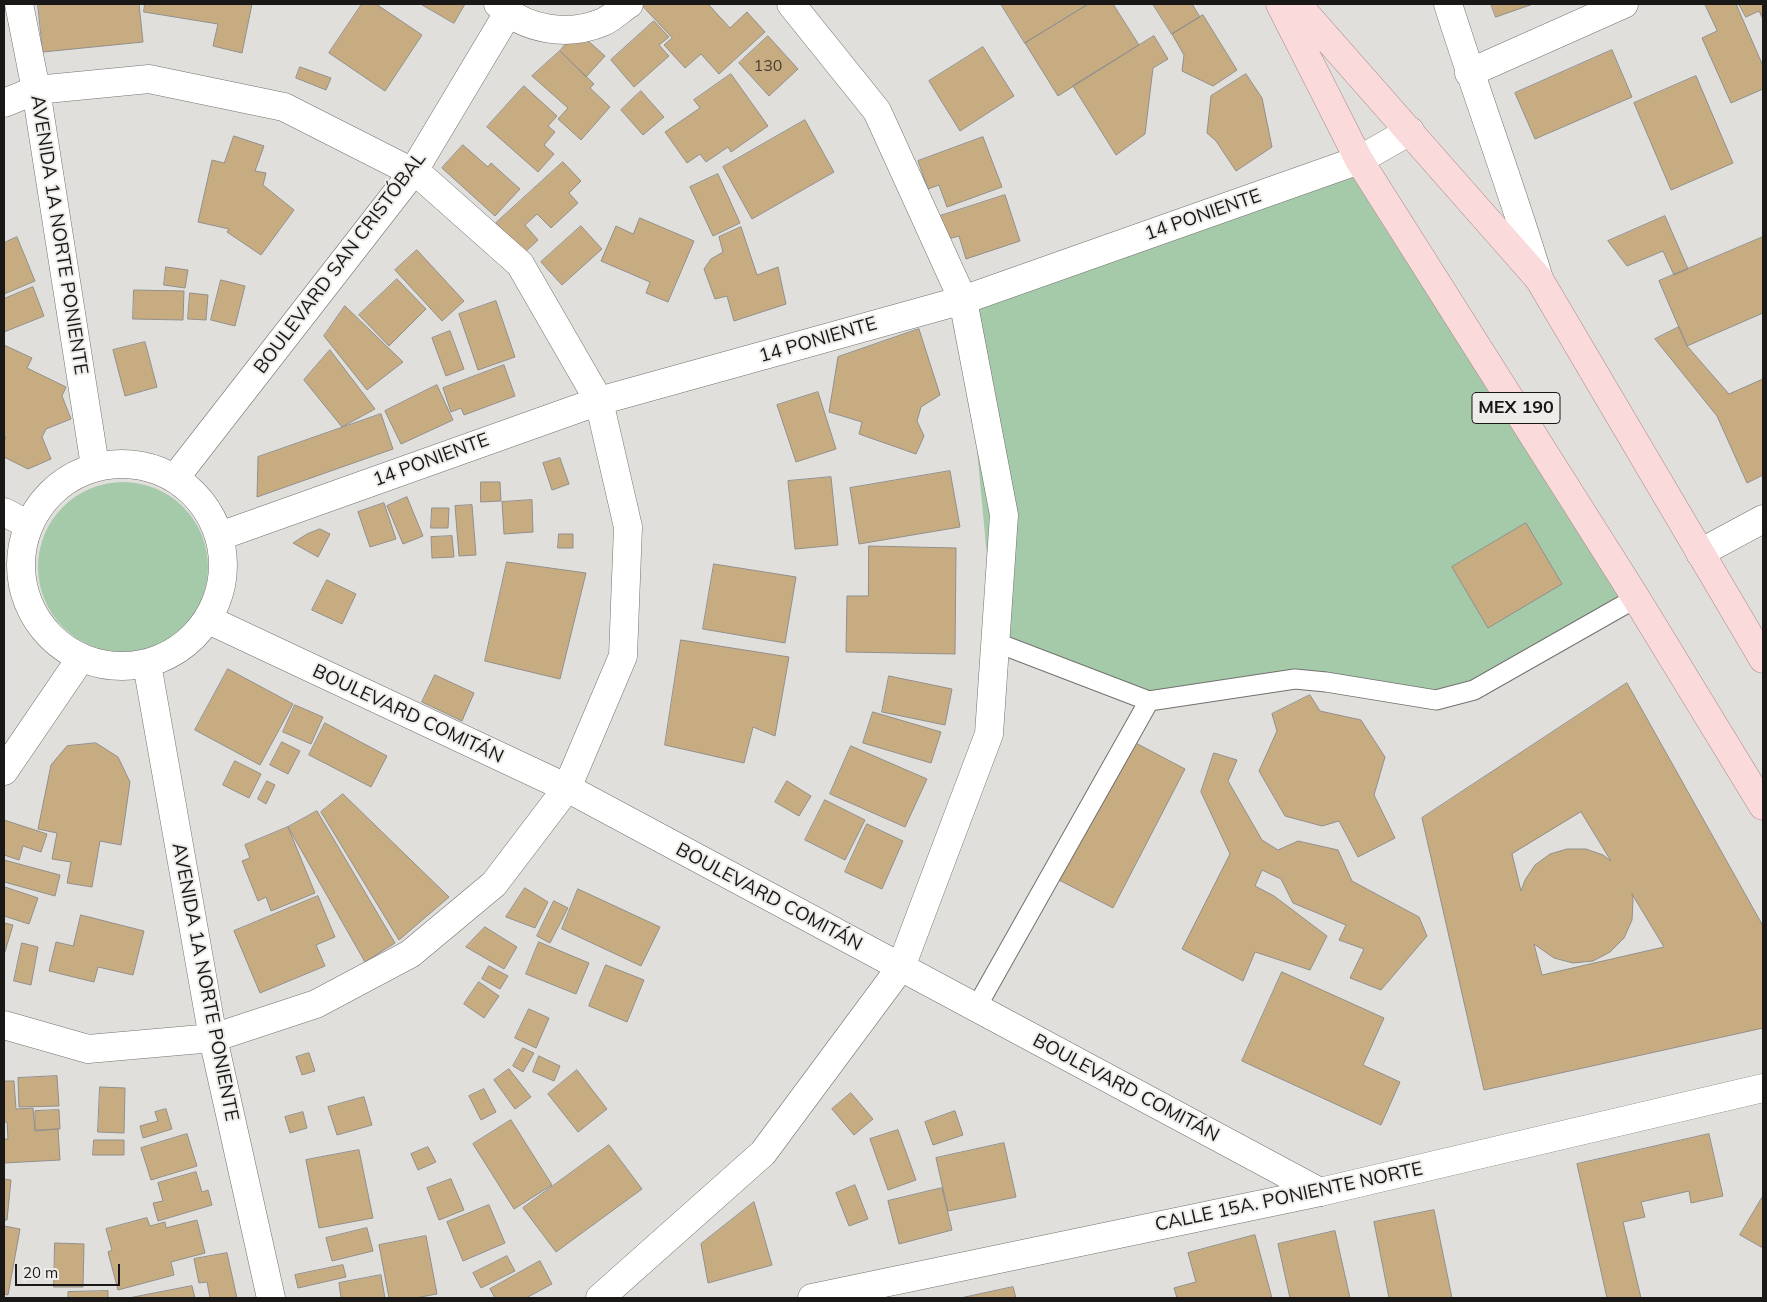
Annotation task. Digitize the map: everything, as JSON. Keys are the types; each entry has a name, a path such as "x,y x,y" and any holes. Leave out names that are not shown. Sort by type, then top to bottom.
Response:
{"main road":[{"name":"MEX 190","path":"1280,4 1359,160 1636,598 1763,806"},
{"path":"1297,4 1540,279 1763,659"}],"street":[{"name":"AVENIDA 1A NORTE PONIENTE","path":"19,4 36,90 95,466"},
{"path":"503,8 538,27 572,30 604,22 629,4"},
{"path":"600,1298 763,1153 901,967 989,734 1004,515 963,300 876,111 791,4"},
{"path":"1448,4 1469,73 1516,201 1540,279"},
{"path":"1469,73 1624,4"},
{"name":"BOULEVARD SAN CRISTÓBAL","path":"175,478 413,172 503,8"},
{"path":"4,102 36,90 149,79 284,107 422,177 520,264 599,401 628,527 623,656 567,788 494,884 410,954 316,1004 213,1038 88,1049 4,1025"},
{"name":"14 PONIENTE","path":"220,536 599,401 963,300 1359,160 1410,131"},
{"path":"122,463 140,465 150,467 175,478 194,493 210,513 220,536 224,564 220,594 209,620 192,640 171,655 147,664 120,667 93,663 81,658 51,637 14,596 21,574 22,549 29,525 44,499 67,479 95,466 122,463"},
{"path":"4,512 29,525"},
{"path":"1700,553 1763,519"},
{"name":"BOULEVARD COMITÁN","path":"209,620 567,788 1320,1192"},
{"path":"4,771 81,658"},
{"name":"AVENIDA 1A NORTE PONIENTE","path":"147,664 213,1038 271,1298"},
{"name":"CALLE 15A. PONIENTE NORTE","path":"812,1298 1320,1192 1763,1088"}],"lane":[{"path":"995,642 1149,701 1295,679 1326,682 1436,700 1474,690 1636,598"},
{"path":"976,1008 1149,701"}],"green space":[{"path":"1359,160 1636,598 1436,700 1326,682 1149,701 995,642 963,300"},
{"path":"123,482 148,486 163,492 177,501 189,513 198,527 204,542 208,567 204,592 198,607 189,621 177,633 163,642 148,648 123,652 98,648 83,642 69,633 57,621 48,607 42,592 38,567 42,542 48,527 57,513 69,501 83,492 98,486"}],"building":[{"path":"38,4 139,4 143,42 43,52"},
{"path":"145,4 252,4 242,53 213,46 218,24 144,12"},
{"path":"362,4 376,4 422,35 385,91 329,53"},
{"path":"421,4 465,4 454,23"},
{"path":"641,4 708,4 730,28 747,12 765,32 719,74 701,54 685,68 664,45 672,38"},
{"path":"1001,4 1088,4 1025,43"},
{"path":"1089,4 1113,4 1139,45 1058,96 1025,43"},
{"path":"1153,4 1192,4 1200,17 1172,34"},
{"path":"1491,4 1533,4 1496,17"},
{"path":"1705,4 1736,4 1763,66 1763,89 1731,103 1702,38 1717,31"},
{"path":"1739,4 1763,4 1763,19 1759,11 1746,17"},
{"path":"1203,15 1237,70 1213,86 1182,71 1184,55 1172,34"},
{"path":"654,21 669,37 659,45 669,56 634,87 611,60"},
{"path":"577,31 605,56 586,77 560,51"},
{"path":"768,36 798,69 769,96 739,63"},
{"path":"1154,36 1168,59 1153,68 1145,134 1116,155 1073,86"},
{"path":"983,47 1014,96 960,131 929,81"},
{"path":"1612,50 1632,97 1535,139 1515,93"},
{"path":"560,51 594,84 590,88 610,107 581,140 558,119 568,108 532,76"},
{"path":"300,67 331,78 326,90 296,78"},
{"path":"731,74 768,126 731,152 728,147 706,162 700,154 687,163 665,132 700,108 694,100"},
{"path":"1246,74 1262,98 1272,147 1236,171 1216,141 1207,133 1211,96"},
{"path":"1696,76 1733,163 1671,190 1634,103"},
{"path":"524,86 557,116 548,126 555,132 544,145 554,154 538,172 487,127"},
{"path":"641,91 664,117 643,135 621,110"},
{"path":"805,120 834,172 752,219 723,167"},
{"path":"234,136 264,146 255,171 266,173 263,185 294,210 261,255 227,232 229,229 198,222 212,160 224,163"},
{"path":"983,137 1002,187 947,207 939,185 928,189 918,161"},
{"path":"463,145 488,167 491,163 520,189 495,216 442,168"},
{"path":"563,162 581,181 569,193 578,203 551,228 537,214 525,225 538,240 524,253 496,223"},
{"path":"718,174 740,223 713,236 690,187"},
{"path":"1005,195 1020,241 966,259 959,236 948,239 940,216"},
{"path":"1665,216 1688,269 1674,275 1663,251 1627,266 1608,241"},
{"path":"640,218 694,241 668,302 646,293 650,282 601,261 616,226 633,234"},
{"path":"581,226 602,249 562,285 541,262"},
{"path":"741,227 757,275 778,267 786,304 734,321 727,296 715,299 704,269 711,259 723,252 719,237"},
{"path":"17,237 35,281 4,294 4,243"},
{"path":"1763,237 1763,313 1687,346 1659,281"},
{"path":"417,250 464,301 442,321 395,270"},
{"path":"166,267 188,270 185,288 164,285"},
{"path":"397,279 426,309 389,346 359,315"},
{"path":"221,280 245,286 235,326 211,320"},
{"path":"33,287 44,316 4,332 4,299"},
{"path":"134,290 184,291 183,320 133,319"},
{"path":"190,293 208,295 206,320 188,319"},
{"path":"496,301 515,357 478,370 459,314"},
{"path":"345,306 403,362 367,390 324,336"},
{"path":"1679,327 1687,346 1729,394 1763,379 1763,475 1747,483 1717,416 1655,339"},
{"path":"919,329 940,395 921,407 917,421 924,436 916,454 859,434 862,422 829,412 838,357"},
{"path":"450,331 464,369 446,376 432,338"},
{"path":"145,342 157,387 125,396 113,350"},
{"path":"4,345 32,358 27,368 66,387 62,396 71,419 46,429 42,437 51,459 28,469 4,457 6,437 4,436"},
{"path":"330,350 375,409 342,427 304,380"},
{"path":"504,365 515,396 464,415 461,408 451,412 443,388"},
{"path":"437,385 453,420 401,444 385,411"},
{"path":"818,392 836,449 796,462 777,405"},
{"path":"381,414 393,449 257,497 258,457"},
{"path":"560,458 569,484 552,490 543,463"},
{"path":"950,471 960,527 859,544 850,488"},
{"path":"831,477 838,545 795,549 788,481"},
{"path":"481,482 500,482 501,501 481,502"},
{"path":"407,497 423,536 403,544 387,506"},
{"path":"532,500 533,532 504,534 502,502"},
{"path":"384,503 396,539 370,547 358,512"},
{"path":"472,505 476,555 459,556 455,506"},
{"path":"432,508 449,508 448,528 431,528"},
{"path":"1526,523 1562,584 1488,628 1452,567"},
{"path":"320,529 330,534 318,557 293,543 307,534"},
{"path":"559,534 573,534 573,548 558,548"},
{"path":"452,536 454,557 432,558 431,537"},
{"path":"869,546 956,548 955,654 846,652 847,596 868,596"},
{"path":"507,562 586,573 560,679 485,661"},
{"path":"714,564 796,577 785,643 703,629"},
{"path":"327,580 356,594 342,624 312,610"},
{"path":"681,640 789,657 775,736 753,727 744,763 665,745"},
{"path":"228,669 293,704 260,765 195,730"},
{"path":"435,675 474,693 462,721 422,702"},
{"path":"889,676 952,689 945,725 882,712"},
{"path":"1627,683 1763,926 1763,1028 1484,1090 1422,818","holes":["1581,812 1611,861 1603,855 1586,849 1567,849 1550,854 1535,865 1525,880 1521,891 1512,854","1632,894 1664,947 1542,975 1534,944 1554,958 1573,963 1593,961 1610,952 1624,938 1632,920"]},
{"path":"1310,695 1320,711 1361,720 1385,757 1374,795 1395,838 1358,857 1339,821 1322,826 1285,816 1259,771 1277,731 1272,714"},
{"path":"295,705 323,717 311,744 283,732"},
{"path":"873,712 941,732 931,763 863,743"},
{"path":"325,723 387,756 371,787 309,755"},
{"path":"1132,741 1185,769 1113,908 1059,880"},
{"path":"282,742 300,751 288,774 270,765"},
{"path":"96,743 118,757 130,782 121,845 100,841 92,887 67,883 71,862 52,859 57,833 38,829 51,765 67,746"},
{"path":"851,746 927,779 905,827 830,794"},
{"path":"1214,753 1237,760 1228,781 1262,840 1278,850 1298,841 1338,850 1352,881 1419,917 1427,936 1381,990 1350,978 1364,949 1339,940 1346,925 1293,903 1281,879 1262,870 1255,886 1274,896 1327,936 1310,970 1255,952 1243,981 1182,949 1230,854 1201,792"},
{"path":"235,761 261,774 249,798 223,785"},
{"path":"267,781 275,785 266,804 258,799"},
{"path":"787,781 811,796 799,816 775,802"},
{"path":"343,794 449,897 399,940 321,812"},
{"path":"825,800 865,820 845,860 805,840"},
{"path":"317,811 395,943 365,962 288,827"},
{"path":"4,820 47,834 41,852 23,846 19,860 4,855"},
{"path":"867,824 903,841 882,889 845,872"},
{"path":"288,827 315,893 271,911 266,897 258,901 242,861 250,858 245,845"},
{"path":"4,860 60,875 55,896 4,882"},
{"path":"5,887 38,898 29,924 4,916"},
{"path":"525,888 548,902 535,928 506,917"},
{"path":"578,889 660,927 641,966 562,929"},
{"path":"318,896 335,937 316,945 325,966 260,993 234,931"},
{"path":"554,901 568,908 550,943 537,936"},
{"path":"81,915 144,931 133,975 98,967 94,982 49,971 56,942 73,946"},
{"path":"4,923 13,925 4,955"},
{"path":"485,927 517,947 504,969 466,947"},
{"path":"539,942 589,963 576,994 526,974"},
{"path":"22,943 38,947 31,985 14,981"},
{"path":"606,965 644,980 627,1022 589,1006"},
{"path":"489,966 508,976 500,989 482,979"},
{"path":"1282,972 1384,1018 1363,1065 1400,1082 1381,1125 1242,1061"},
{"path":"479,982 499,996 484,1018 464,1004"},
{"path":"529,1009 549,1018 536,1048 515,1038"},
{"path":"523,1048 534,1053 523,1072 513,1066"},
{"path":"309,1053 315,1071 302,1075 296,1057"},
{"path":"539,1056 560,1066 554,1081 533,1072"},
{"path":"509,1069 531,1097 515,1109 494,1080"},
{"path":"577,1070 607,1109 578,1132 548,1094"},
{"path":"57,1076 59,1106 19,1107 18,1078"},
{"path":"4,1081 14,1081 16,1109 33,1108 35,1131 58,1129 60,1160 4,1163 4,1139 8,1139 7,1122 4,1122"},
{"path":"100,1087 125,1088 124,1133 98,1132"},
{"path":"484,1089 496,1112 481,1120 469,1096"},
{"path":"851,1093 873,1119 854,1135 832,1109"},
{"path":"364,1097 372,1125 337,1135 328,1107"},
{"path":"166,1109 172,1129 143,1138 140,1126 158,1121 155,1112"},
{"path":"59,1110 60,1129 35,1130 35,1111"},
{"path":"955,1111 963,1135 933,1145 925,1122"},
{"path":"303,1112 307,1128 290,1133 285,1117"},
{"path":"511,1120 552,1185 514,1209 473,1144"},
{"path":"898,1130 916,1180 888,1190 870,1139"},
{"path":"187,1134 197,1166 151,1180 141,1148"},
{"path":"1709,1134 1723,1196 1691,1203 1689,1191 1641,1202 1645,1217 1623,1222 1641,1298 1607,1298 1577,1164"},
{"path":"94,1140 124,1140 124,1155 93,1155"},
{"path":"1004,1143 1016,1197 948,1211 936,1158"},
{"path":"609,1145 642,1189 556,1252 523,1208"},
{"path":"428,1147 436,1162 418,1170 411,1154"},
{"path":"359,1150 373,1218 319,1228 306,1160"},
{"path":"196,1172 202,1192 208,1190 212,1205 158,1221 153,1203 163,1201 158,1183"},
{"path":"4,1179 11,1180 7,1220 4,1220"},
{"path":"451,1179 464,1210 439,1220 427,1188"},
{"path":"855,1185 868,1219 849,1226 836,1193"},
{"path":"942,1188 952,1230 899,1244 888,1201"},
{"path":"1763,1196 1763,1248 1740,1235"},
{"path":"754,1202 772,1265 708,1283 701,1244"},
{"path":"489,1205 505,1243 463,1261 447,1222"},
{"path":"1434,1210 1452,1298 1389,1298 1374,1222"},
{"path":"147,1218 150,1226 165,1222 166,1228 197,1220 205,1253 171,1262 174,1275 118,1290 108,1252 112,1250 106,1229"},
{"path":"4,1226 20,1229 8,1295 4,1294"},
{"path":"367,1228 373,1251 332,1261 326,1238"},
{"path":"1335,1231 1350,1298 1290,1298 1278,1244"},
{"path":"1255,1235 1272,1298 1177,1298 1174,1288 1196,1282 1188,1253"},
{"path":"426,1236 437,1294 415,1298 389,1298 379,1245"},
{"path":"55,1243 84,1244 83,1287 54,1287"},
{"path":"227,1253 237,1298 210,1298 207,1282 199,1283 194,1259"},
{"path":"507,1256 515,1271 481,1288 473,1273"},
{"path":"540,1261 552,1284 526,1298 495,1298 490,1289"},
{"path":"343,1265 346,1277 298,1288 295,1275"},
{"path":"381,1275 385,1298 341,1298 339,1283"},
{"path":"192,1286 195,1298 129,1298"},
{"path":"1013,1287 1016,1298 961,1298"},
{"path":"108,1291 108,1298 68,1298 68,1292"}]}
